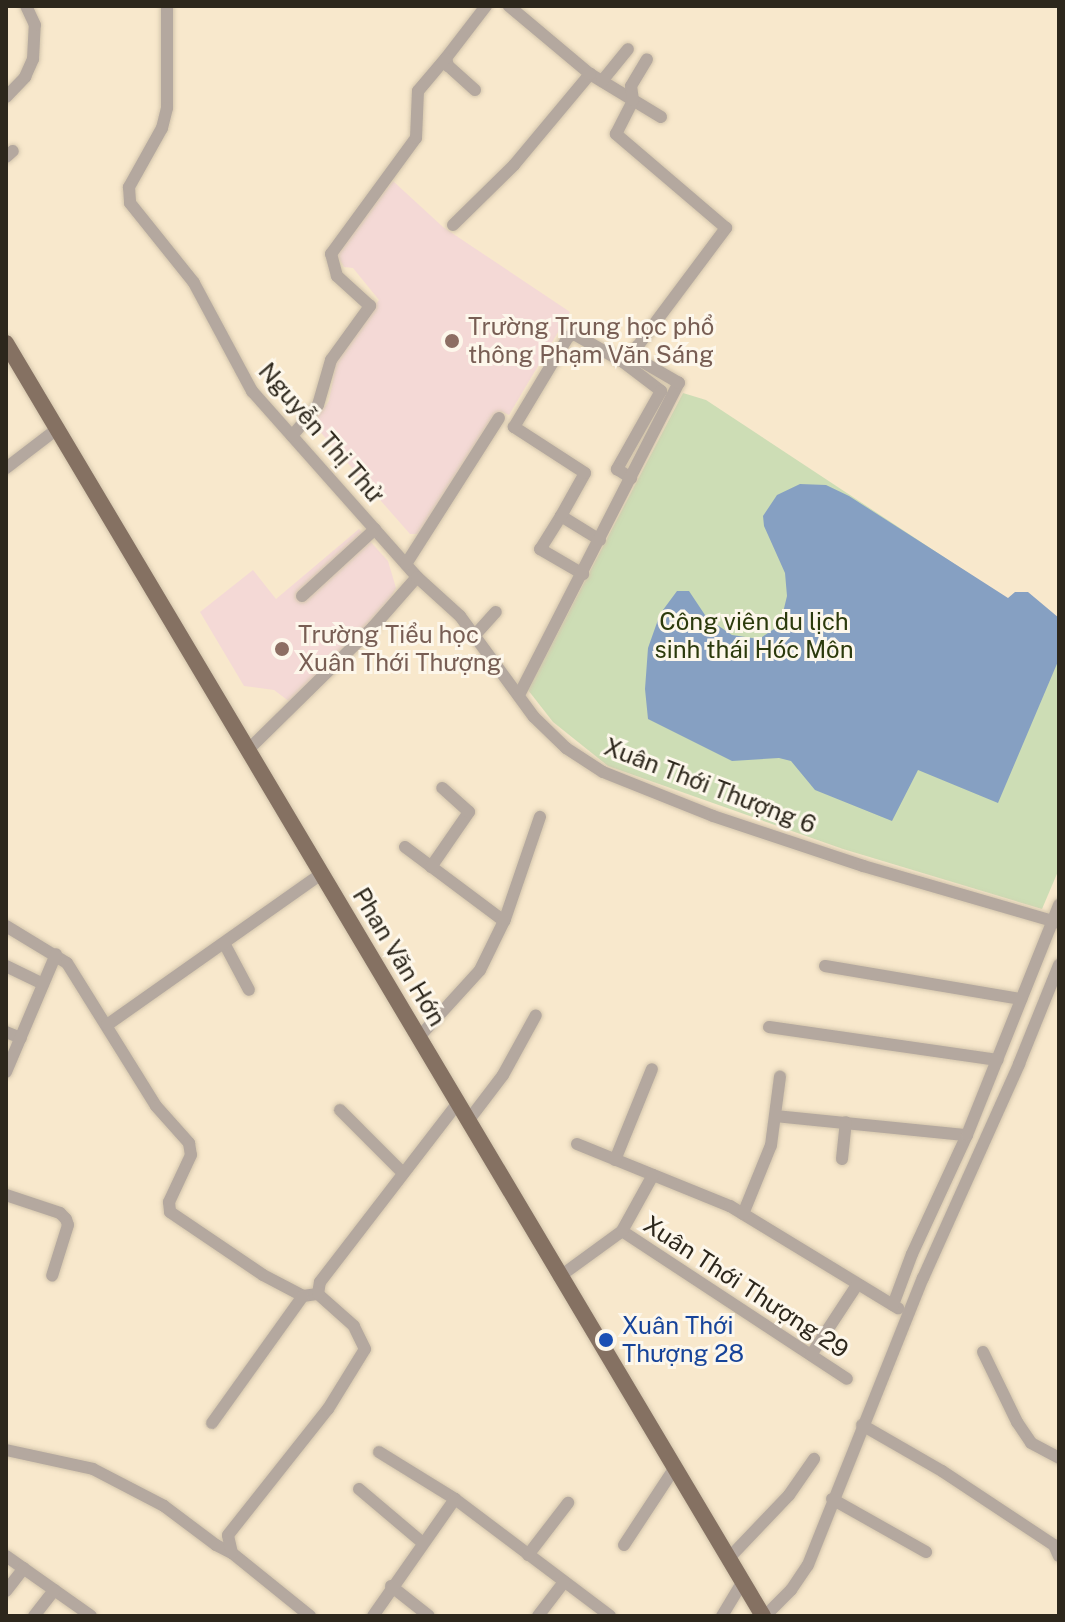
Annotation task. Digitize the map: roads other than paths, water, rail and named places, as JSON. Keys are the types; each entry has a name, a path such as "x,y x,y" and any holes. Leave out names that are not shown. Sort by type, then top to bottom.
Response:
{"main road":[{"name":"Phan Văn Hớn","path":"6,343 756,1604"}],"street":[{"name":"Nguyễn Thị Thử","path":"167,6 167,108 162,128 129,187 130,203 194,283 241,376 417,577"},
{"path":"292,436 318,405 331,360 370,306 337,276 331,254 416,138 418,91 486,6"},
{"path":"509,6 590,74 661,117"},
{"path":"6,97 25,77 33,59 35,25 25,7"},
{"path":"602,81 628,49"},
{"path":"446,58 448,66 475,90"},
{"path":"519,695 679,383 641,361 637,347 726,228 616,134 633,100 631,86 647,59"},
{"path":"453,225 514,165 590,74"},
{"path":"583,574 540,549 585,473 514,427 568,337 574,334 623,362 661,391 617,469 631,478"},
{"path":"406,564 499,418"},
{"path":"6,468 57,429"},
{"path":"561,516 600,540"},
{"path":"302,596 375,529"},
{"path":"248,750 373,627 417,577"},
{"name":"Xuân Thới Thượng 6","path":"417,577 475,635 534,717 566,748 614,777 713,816 863,866 1056,922"},
{"path":"475,635 496,612"},
{"path":"431,867 469,812 442,788"},
{"path":"420,1036 480,970 504,921 540,817"},
{"path":"405,847 504,921"},
{"path":"107,1025 321,874"},
{"path":"893,1305 912,1254 967,1135 1021,999 1056,922 1059,905"},
{"path":"6,926 67,963 156,1106 189,1143 191,1155 169,1202 170,1212 263,1275 303,1296 318,1294 354,1326 365,1349 328,1409 234,1524 228,1535 232,1553"},
{"path":"224,943 249,990"},
{"path":"6,1072 56,954"},
{"path":"722,1616 791,1590 808,1565 908,1313 1019,1064 1059,965"},
{"path":"6,966 43,984"},
{"path":"825,966 1021,999"},
{"path":"468,1121 503,1075 536,1015"},
{"path":"769,1027 998,1060"},
{"path":"6,1032 21,1038"},
{"path":"615,1160 652,1069"},
{"path":"743,1214 771,1145 780,1077"},
{"path":"318,1294 328,1269 458,1103"},
{"path":"340,1110 403,1173"},
{"path":"775,1116 967,1135"},
{"path":"842,1159 846,1122"},
{"path":"577,1144 743,1214 908,1313"},
{"path":"559,1277 622,1231 653,1175"},
{"path":"6,1195 60,1213 66,1219 68,1225 52,1276"},
{"name":"Xuân Thới Thượng 29","path":"622,1231 847,1379"},
{"path":"811,1355 857,1285"},
{"path":"212,1423 303,1296"},
{"path":"983,1352 1017,1422 1031,1443 1059,1458"},
{"path":"862,1425 1054,1545 1059,1556"},
{"path":"6,1450 93,1469 164,1506 216,1545 232,1553 310,1616"},
{"path":"379,1452 455,1499 610,1616"},
{"path":"728,1559 789,1495 814,1459"},
{"path":"624,1545 674,1469"},
{"path":"359,1489 423,1543"},
{"path":"373,1616 391,1586 455,1499"},
{"path":"832,1499 926,1552"},
{"path":"528,1555 568,1503"},
{"path":"6,1556 91,1616"},
{"path":"6,1591 24,1568"},
{"path":"538,1616 564,1582"},
{"path":"391,1586 429,1616"},
{"path":"34,1616 54,1590"}],"water":[{"path":"800,484 826,485 849,496 1008,598 1015,592 1028,592 1059,618 1059,659 998,803 918,770 892,821 815,790 791,761 779,758 732,761 648,719 645,689 648,648 660,614 677,591 689,591 707,618 732,635 759,639 780,625 787,596 785,573 764,526 763,516 777,495"}],"place":[{"name":"Trường Trung học phổ thông Phạm Văn Sáng","path":"452,341"},
{"name":"Trường Tiểu học Xuân Thới Thượng","path":"282,649"},
{"name":"Xuân Thới Thượng 28","path":"606,1340"}],"park label":[{"name":"Công viên du lịch sinh thái Hóc Môn","path":"754,636"}]}
